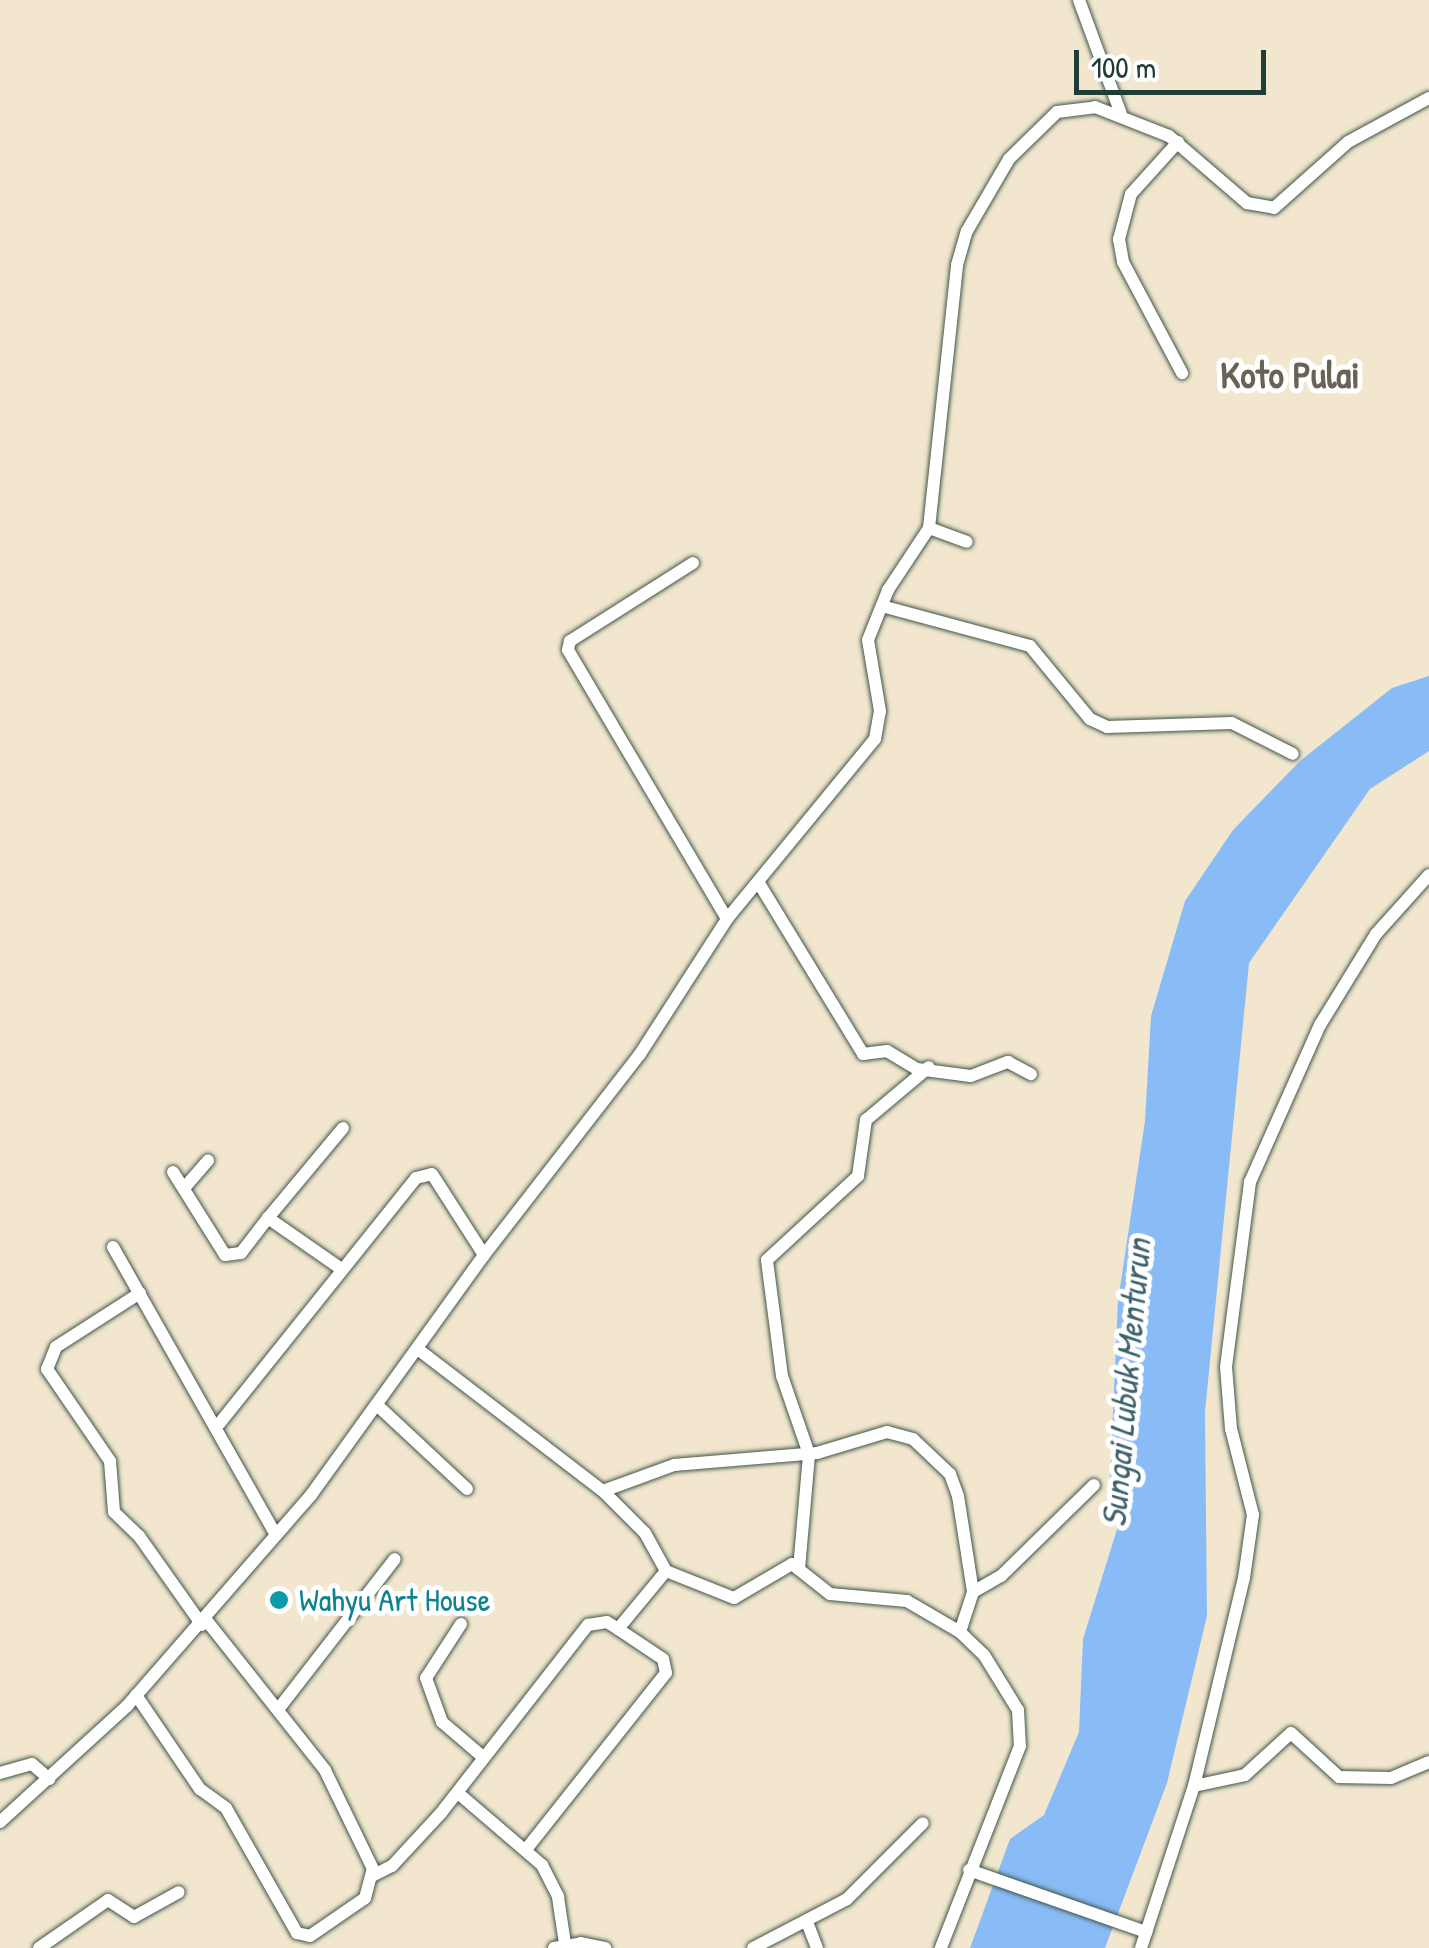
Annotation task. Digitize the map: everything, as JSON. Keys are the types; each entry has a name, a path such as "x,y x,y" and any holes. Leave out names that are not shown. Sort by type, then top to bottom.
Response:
{"street":[{"path":"1079,0 1121,114"},
{"path":"0,1822 136,1695 204,1623 276,1535 419,1350 484,1255 640,1054 727,919 760,886 875,740 880,711 868,640 882,606 929,528 948,311 967,232 994,177 1057,112 1090,106 1121,114 1178,142 1247,203 1274,208 1348,142 1429,98"},
{"path":"1178,142 1131,194 1118,239 1123,262 1182,373"},
{"path":"929,528 967,542"},
{"path":"694,563 570,641 568,650 727,919"},
{"path":"882,606 1030,646 1090,719 1107,727 1232,723 1292,754"},
{"path":"1141,1948 1141,1930 1194,1786 1232,1638 1253,1515 1231,1428 1226,1367 1250,1182 1320,1025 1376,934 1429,875"},
{"path":"760,886 863,1054 887,1050 916,1070 929,1067 972,1076 1008,1062 1030,1074"},
{"path":"799,1569 808,1454 782,1376 767,1260 858,1176 866,1120 929,1067"},
{"path":"173,1172 231,1258 343,1128"},
{"path":"184,1186 208,1161"},
{"path":"219,1424 340,1268 424,1173 432,1174 484,1255"},
{"path":"268,1218 340,1268"},
{"path":"114,1247 219,1424 276,1535"},
{"path":"140,1292 56,1347 46,1370 110,1461 114,1512 140,1536 204,1623 280,1706 335,1788 374,1875"},
{"path":"419,1350 603,1492 645,1533 666,1570 734,1598 784,1564 799,1569 830,1594 907,1601 960,1632 1007,1687 1018,1710 1020,1746 975,1872 941,1948"},
{"path":"377,1405 467,1489"},
{"path":"603,1492 674,1464 808,1454 887,1432 929,1450 950,1474 958,1496 973,1592 960,1632"},
{"path":"973,1592 1001,1576 1094,1485"},
{"path":"280,1706 395,1559"},
{"path":"618,1629 666,1570"},
{"path":"136,1695 192,1779 226,1808 294,1930 312,1942 365,1898 374,1875 392,1866 458,1793 588,1625 607,1622 663,1659 666,1672 528,1847"},
{"path":"461,1624 426,1678 442,1722 483,1757"},
{"path":"1194,1786 1245,1775 1291,1733 1339,1777 1390,1778 1429,1762"},
{"path":"0,1773 32,1764 49,1779"},
{"path":"458,1793 528,1847 552,1881 560,1946 605,1948"},
{"path":"753,1948 847,1898 923,1823"},
{"path":"975,1872 1141,1930"},
{"path":"40,1948 108,1900 134,1917 178,1892"},
{"path":"807,1922 817,1948"}],"water":[{"name":"Sungai Lubuk Menturun","path":"1429,676 1429,751 1370,789 1249,963 1205,1412 1207,1616 1167,1783 1105,1948 970,1948 1010,1839 1044,1815 1079,1732 1083,1639 1118,1526 1109,1500 1118,1301 1145,1121 1151,1016 1185,901 1233,830 1300,761 1392,688"}],"place":[{"name":"Wahyu Art House","path":"279,1600"}],"district":[{"name":"Koto Pulai","path":"1290,375"}]}
